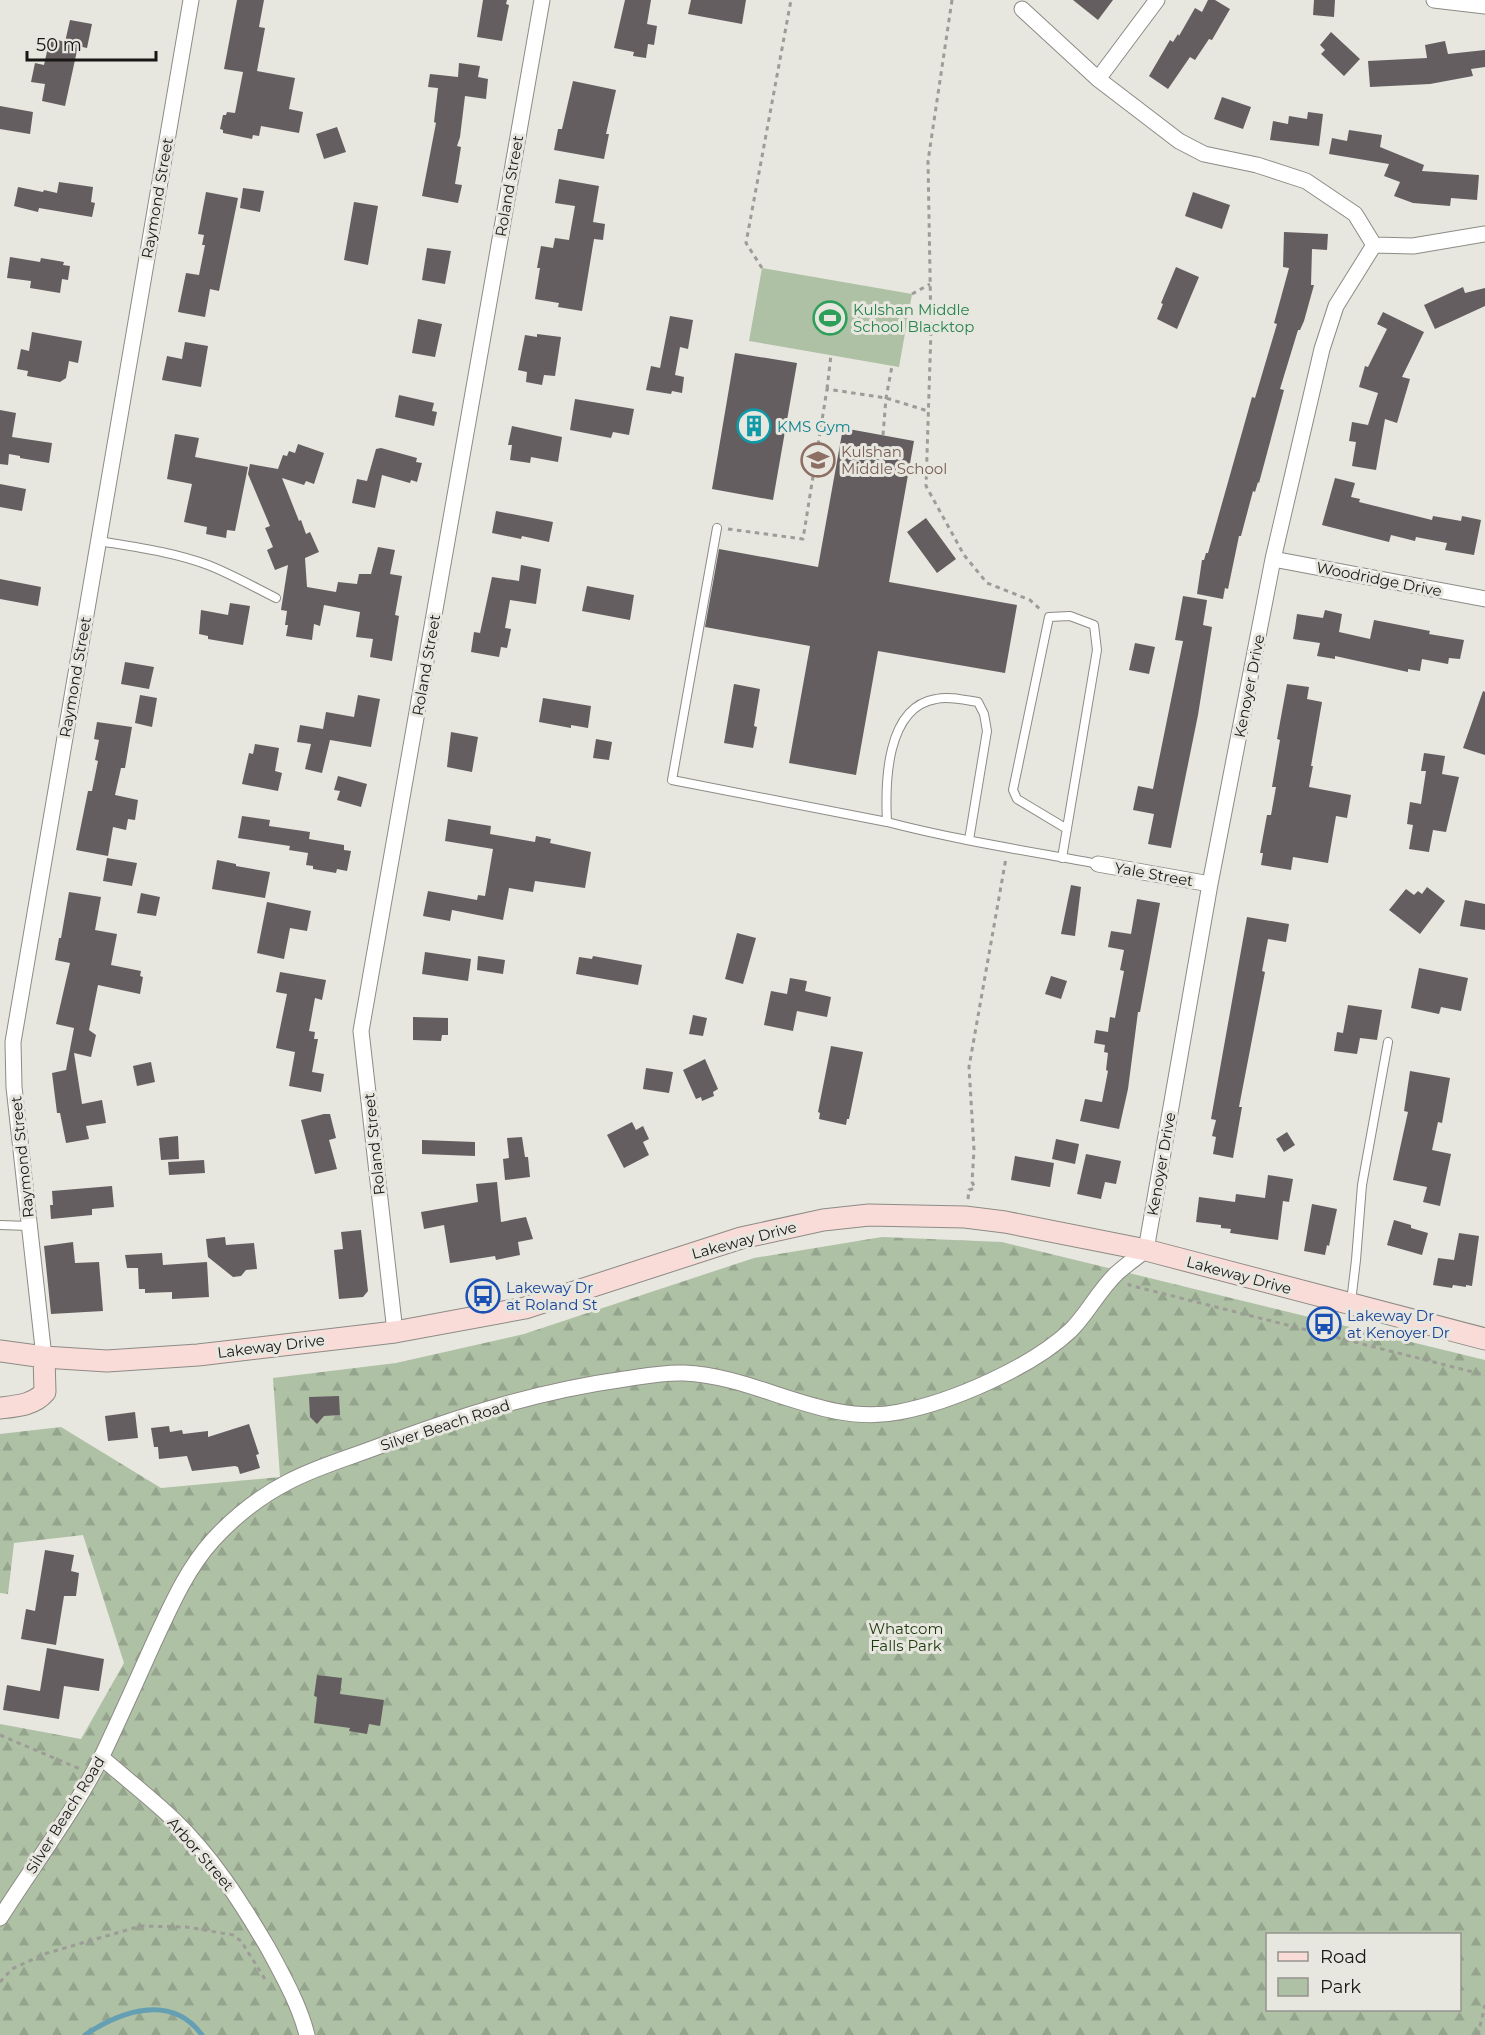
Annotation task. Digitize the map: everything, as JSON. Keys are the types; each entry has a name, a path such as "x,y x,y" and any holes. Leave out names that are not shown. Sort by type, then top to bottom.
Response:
{"main road":[{"name":"Lakeway Drive","path":"0,1351 44,1357 118,1361 198,1355 394,1332 525,1308 741,1238 823,1220 868,1215 1005,1221 1146,1250 1485,1339"},
{"path":"0,1408 39,1400 45,1392 44,1357"}],"street":[{"name":"Raymond Street","path":"44,1357 29,1226 7,1086 191,0"},
{"name":"Roland Street","path":"394,1332 361,1031 542,0"},
{"path":"1098,79 1157,0"},
{"path":"1434,0 1485,6"},
{"path":"1022,9 1098,79 1179,141 1204,154 1257,165 1306,181 1355,214 1374,245 1413,246 1485,234"},
{"name":"Kenoyer Drive","path":"1146,1250 1210,884 1273,559 1322,349 1335,306 1374,245"},
{"name":"Woodridge Drive","path":"1273,559 1485,599"},
{"name":"Yale Street","path":"1098,864 1210,884"},
{"name":"Silver Beach Road","path":"0,1918 93,1773 174,1600 196,1561 214,1538 270,1492 291,1480 481,1410 602,1382 667,1373 685,1372 735,1382 858,1415 896,1413 926,1406 1006,1373 1040,1354 1069,1332 1115,1275 1146,1250"},
{"name":"Arbor Street","path":"101,1757 174,1820 206,1855 234,1891 289,1986 307,2035"}],"lane":[{"path":"717,528 672,780 1098,864"},
{"path":"99,541 141,547 211,566 276,598"},
{"path":"1062,858 1067,829 1096,650 1094,625 1070,616 1049,617 1013,790 1017,799 1067,829"},
{"path":"887,822 888,774 895,734 904,718 920,706 935,699 978,702 984,714 987,731 969,840"},
{"path":"1350,1304 1362,1185 1388,1042"},
{"path":"0,1225 29,1226"}],"path":[{"path":"762,268 746,243 790,0"},
{"path":"952,0 928,161 931,330 926,486 964,555 987,583 1030,600 1049,617"},
{"path":"912,294 930,284"},
{"path":"717,528 803,539 831,355"},
{"path":"883,435 886,398 892,366"},
{"path":"827,389 886,398 928,411"},
{"path":"968,1199 969,1190 975,1188 972,1182 974,1150 969,1066 1008,847"},
{"path":"1129,1279 1129,1285 1485,1376"},
{"path":"0,1735 93,1773"},
{"path":"0,1982 12,1970 44,1954 141,1926 186,1927 234,1935 242,1941 268,1984"},
{"path":"1478,2035 1485,2005"}],"green space":[{"name":"Kulshan Middle School Blacktop","path":"762,268 912,294 899,367 749,341"},
{"name":"Whatcom Falls Park","path":"882,1237 1002,1242 1485,1360 1485,2035 0,2035 0,1724 81,1739 124,1663 83,1535 14,1543 8,1594 0,1593 0,1434 61,1427 161,1488 280,1477 273,1378 396,1363 524,1334 754,1258"}],"building":[{"path":"237,0 264,0 259,27 265,28 257,71 295,78 289,109 303,112 299,133 261,126 259,136 253,135 252,139 223,133 220,129 223,115 227,112 235,113 243,72 224,69"},
{"path":"483,0 507,0 506,4 509,5 502,41 477,37"},
{"path":"625,0 651,0 647,24 657,26 654,45 648,44 646,58 633,56 634,52 614,48"},
{"path":"691,0 746,0 742,24 688,14"},
{"path":"1073,0 1113,0 1098,20"},
{"path":"1208,0 1215,0 1230,9 1212,40 1209,39 1195,60 1190,57 1168,89 1149,76 1170,40 1173,42 1178,34 1179,36 1195,8 1202,12"},
{"path":"1314,0 1335,0 1334,17 1313,15"},
{"path":"70,20 92,24 87,48 78,46 65,106 42,101 45,84 31,82 35,63 44,65 50,38 65,42"},
{"path":"1331,32 1360,59 1344,76 1321,54 1325,50 1320,45"},
{"path":"1445,41 1448,54 1485,50 1485,67 1471,69 1473,76 1430,84 1370,87 1368,61 1427,58 1425,45"},
{"path":"459,63 480,66 478,77 488,79 486,99 465,96 457,146 461,147 455,184 462,185 458,203 422,196 436,123 434,122 438,88 428,87 430,74 458,77"},
{"path":"573,81 616,90 606,134 609,134 604,159 554,150 558,129 562,129"},
{"path":"1222,97 1251,107 1243,129 1214,119"},
{"path":"0,106 33,112 30,134 0,129"},
{"path":"1308,112 1323,114 1319,146 1270,140 1273,121 1288,124 1289,116 1307,119"},
{"path":"337,127 346,152 324,159 316,134"},
{"path":"1349,130 1382,135 1380,147 1424,165 1422,171 1479,175 1477,200 1451,198 1450,206 1413,203 1394,196 1400,182 1384,176 1389,164 1329,154 1332,138 1347,141"},
{"path":"559,179 599,186 593,222 605,224 603,240 594,239 582,311 558,307 559,303 535,299 541,246 553,248 555,238 569,240 575,206 555,203"},
{"path":"59,182 93,187 91,202 95,203 92,217 39,208 38,212 14,206 18,187 57,193"},
{"path":"243,188 264,191 260,212 240,208"},
{"path":"206,192 238,198 219,291 210,289 205,317 178,312 186,273 199,275 205,245 202,245 204,235 198,234"},
{"path":"1193,192 1230,205 1222,229 1185,216"},
{"path":"354,202 378,206 368,265 344,260"},
{"path":"1284,232 1328,234 1327,250 1312,249 1311,285 1314,285 1280,389 1284,390 1259,483 1255,492 1253,491 1241,536 1239,536 1228,589 1225,588 1223,599 1197,594 1202,560 1208,553 1252,397 1255,398 1277,324 1274,323 1289,268 1283,267"},
{"path":"427,248 451,251 445,284 422,280"},
{"path":"10,257 40,262 41,258 64,262 63,265 70,266 68,280 62,279 60,293 30,288 31,281 7,278"},
{"path":"1176,267 1199,277 1177,329 1157,319"},
{"path":"1463,287 1465,293 1485,288 1485,306 1435,329 1424,305"},
{"path":"1383,312 1424,332 1402,377 1410,379 1397,423 1385,419 1376,470 1352,466 1356,442 1349,441 1352,422 1368,425 1378,393 1359,387 1365,366 1368,367 1387,329 1377,324"},
{"path":"670,316 693,320 688,349 680,347 675,375 684,377 682,393 672,391 671,394 646,390 651,366 660,368"},
{"path":"418,319 442,324 435,357 412,353"},
{"path":"32,332 82,341 78,363 69,361 66,378 60,382 27,376 28,371 17,369 21,349 29,351"},
{"path":"537,334 561,337 555,376 544,375 542,385 526,382 527,372 518,370 525,335 537,337"},
{"path":"185,342 208,346 201,387 162,380 167,356 182,359"},
{"name":"KMS Gym","path":"735,353 797,363 773,500 712,489"},
{"path":"399,395 434,403 432,411 437,412 434,426 395,417"},
{"path":"575,399 634,409 629,435 613,432 611,438 570,430"},
{"path":"0,410 16,413 12,437 52,443 49,463 9,454 8,465 0,464"},
{"path":"512,426 562,437 558,462 531,457 530,463 510,460 512,445 508,445"},
{"path":"843,428 914,441 889,582 1017,605 1005,673 878,651 856,775 789,763 810,646 705,627 719,549 818,567"},
{"path":"175,434 199,438 195,457 248,467 235,531 227,530 226,538 206,534 207,527 184,522 192,484 167,479"},
{"path":"298,444 324,453 314,484 306,481 304,485 282,478 299,521 301,520 306,534 310,532 319,552 305,558 307,587 336,592 338,582 357,584 359,574 371,574 378,547 395,550 390,574 402,576 395,615 399,616 392,661 370,657 373,639 356,637 360,612 324,605 320,626 314,624 312,640 286,636 287,611 281,610 288,565 275,570 267,550 273,547 265,528 270,526 248,474 250,464 278,469 283,455 287,456 289,451 295,453"},
{"path":"381,448 417,458 416,462 422,463 417,482 411,480 410,483 382,475 375,508 352,503 357,479 367,481 376,449"},
{"path":"1335,478 1355,483 1351,497 1360,499 1359,502 1432,520 1433,516 1461,521 1462,516 1481,520 1474,555 1445,550 1447,543 1416,537 1415,541 1391,535 1389,542 1322,525"},
{"path":"0,484 26,489 22,511 0,507"},
{"path":"496,511 553,522 549,542 492,533"},
{"path":"926,518 956,559 937,573 907,532"},
{"path":"521,565 541,569 536,604 510,600 505,628 511,629 507,648 501,647 499,657 471,652 474,632 480,633 492,577 519,581"},
{"path":"0,579 41,587 38,606 0,599"},
{"path":"587,586 634,595 630,620 582,611"},
{"path":"1183,596 1207,600 1203,625 1212,627 1198,715 1171,848 1148,844 1154,814 1133,810 1138,786 1153,789 1183,641 1175,640"},
{"path":"230,603 250,606 243,645 208,639 208,636 199,634 201,610 228,615"},
{"path":"1325,610 1342,614 1339,632 1370,639 1374,620 1464,640 1460,659 1449,658 1448,664 1422,659 1420,671 1408,669 1408,672 1335,656 1335,659 1317,656 1320,643 1293,639 1297,614 1323,618"},
{"path":"1135,643 1155,647 1149,674 1129,670"},
{"path":"125,662 154,667 149,689 121,684"},
{"path":"734,684 760,689 753,748 724,743"},
{"path":"1287,684 1309,687 1307,699 1322,702 1309,787 1351,795 1347,818 1336,816 1328,863 1293,857 1291,870 1261,865 1263,853 1260,853 1267,815 1271,815 1276,787 1272,787 1280,740 1277,739"},
{"path":"1483,691 1485,692 1485,755 1463,748"},
{"path":"140,695 157,698 152,727 135,723"},
{"path":"358,695 380,699 371,747 330,740 322,773 305,769 311,744 297,742 300,725 323,729 326,712 354,717"},
{"path":"543,698 591,706 588,728 571,725 571,728 539,722"},
{"path":"97,722 132,727 125,768 121,768 115,795 138,800 135,820 128,819 126,830 113,827 108,856 76,850 88,791 92,791 98,761 95,760 99,740 94,739"},
{"path":"451,732 478,737 472,772 447,767"},
{"path":"596,739 612,742 609,760 593,758"},
{"path":"255,744 279,748 275,771 282,773 278,791 242,784 249,753 253,754"},
{"path":"1424,753 1445,756 1442,774 1459,777 1446,832 1433,830 1429,852 1409,849 1413,825 1407,824 1410,802 1421,804 1426,771 1421,771"},
{"path":"338,776 367,784 361,807 337,800 340,791 334,790"},
{"path":"242,816 270,820 269,826 310,832 309,839 344,845 344,850 351,851 347,871 337,869 336,873 313,869 313,866 306,865 308,853 289,850 290,846 238,838"},
{"path":"448,819 491,826 490,834 535,842 536,836 551,839 550,843 591,852 585,888 535,881 533,892 509,888 503,920 452,910 450,921 423,916 428,891 477,900 478,895 485,896 493,849 445,841"},
{"path":"107,858 137,863 132,886 103,881"},
{"path":"217,860 270,872 265,898 212,889"},
{"path":"1071,885 1081,887 1075,936 1061,934"},
{"path":"1427,887 1445,901 1420,934 1389,910 1406,889 1414,895 1418,891 1422,894"},
{"path":"69,892 101,897 95,930 117,934 111,965 141,971 140,976 143,977 140,994 98,985 89,1030 96,1035 91,1057 74,1053 82,1104 102,1100 106,1123 86,1126 89,1139 66,1143 60,1113 57,1113 52,1073 66,1070 74,1028 56,1024 70,963 55,960"},
{"path":"141,893 160,897 156,916 137,913"},
{"path":"1137,899 1160,903 1140,1012 1138,1012 1128,1089 1119,1129 1080,1121 1085,1099 1102,1102 1108,1071 1106,1070 1108,1053 1104,1052 1105,1045 1094,1043 1096,1030 1108,1032 1110,1017 1115,1018 1124,971 1120,970 1124,950 1108,947 1111,931 1131,934"},
{"path":"1465,900 1485,904 1485,930 1460,926"},
{"path":"267,902 311,911 307,931 290,928 284,959 257,953"},
{"path":"1247,917 1289,924 1286,942 1268,939 1262,971 1265,972 1239,1107 1242,1107 1233,1158 1213,1154 1216,1137 1212,1136 1216,1120 1211,1119"},
{"path":"737,933 756,938 743,984 725,979"},
{"path":"425,952 471,959 468,981 422,974"},
{"path":"478,956 505,960 503,974 477,970"},
{"path":"593,956 642,965 638,985 576,974 579,957 592,959"},
{"path":"1419,968 1468,978 1461,1011 1441,1007 1439,1014 1411,1008"},
{"path":"280,972 326,980 322,1000 315,998 309,1031 315,1032 314,1039 318,1039 312,1072 324,1074 321,1092 289,1086 295,1052 276,1048 287,994 276,992"},
{"path":"1051,976 1067,981 1061,999 1045,994"},
{"path":"790,978 807,981 805,991 831,997 827,1017 797,1011 793,1031 764,1025 771,991 787,994"},
{"path":"1348,1005 1382,1010 1377,1040 1360,1038 1357,1054 1334,1051 1337,1032 1343,1033"},
{"path":"693,1015 707,1018 703,1036 689,1034"},
{"path":"413,1017 448,1018 448,1035 442,1035 441,1041 413,1040"},
{"path":"831,1046 863,1052 846,1125 819,1119 820,1113 818,1112"},
{"path":"705,1059 718,1089 713,1092 714,1096 702,1101 701,1097 696,1099 683,1070"},
{"path":"151,1062 155,1082 137,1086 133,1066"},
{"path":"646,1068 673,1072 669,1093 643,1089"},
{"path":"1410,1071 1450,1078 1442,1123 1438,1122 1432,1150 1451,1154 1440,1206 1423,1202 1427,1187 1393,1180 1408,1112 1404,1111"},
{"path":"330,1114 336,1138 329,1140 337,1169 315,1174 301,1120"},
{"path":"632,1122 636,1130 643,1126 649,1139 643,1142 649,1155 624,1168 607,1135"},
{"path":"1287,1132 1295,1145 1284,1152 1276,1139"},
{"path":"178,1136 179,1159 161,1160 159,1138"},
{"path":"522,1137 525,1157 528,1157 530,1177 505,1180 503,1159 509,1158 507,1138"},
{"path":"1056,1139 1079,1144 1075,1164 1052,1159"},
{"path":"422,1140 475,1142 475,1156 422,1154"},
{"path":"1086,1154 1121,1161 1116,1184 1105,1182 1101,1199 1077,1194"},
{"path":"1015,1156 1054,1163 1050,1187 1011,1180"},
{"path":"204,1160 205,1173 169,1175 168,1162"},
{"path":"1268,1175 1293,1179 1289,1202 1283,1201 1278,1240 1230,1233 1231,1229 1221,1228 1221,1225 1196,1222 1199,1197 1235,1202 1236,1194 1265,1198"},
{"path":"497,1182 501,1222 526,1217 533,1239 518,1242 520,1255 496,1260 495,1256 450,1263 444,1225 424,1229 421,1212 478,1202 476,1184"},
{"path":"112,1186 114,1207 92,1209 92,1215 51,1219 52,1191"},
{"path":"1312,1204 1337,1209 1325,1255 1304,1251"},
{"path":"1394,1220 1428,1233 1422,1255 1387,1245"},
{"path":"361,1230 368,1291 363,1297 339,1299 334,1250 343,1249 341,1232"},
{"path":"1459,1233 1479,1236 1472,1286 1453,1285 1452,1288 1433,1285 1438,1258 1454,1260"},
{"path":"225,1237 226,1245 254,1243 257,1269 246,1270 241,1276 233,1277 208,1257 206,1239"},
{"path":"73,1242 75,1263 99,1262 103,1311 51,1314 44,1246"},
{"path":"162,1253 163,1265 207,1262 209,1297 172,1299 172,1292 145,1293 145,1289 139,1289 138,1268 127,1268 125,1255"},
{"path":"339,1396 340,1415 324,1416 317,1424 310,1417 309,1397"},
{"path":"135,1412 138,1438 108,1441 105,1416"},
{"path":"249,1424 259,1454 256,1455 260,1468 240,1474 238,1467 235,1466 192,1471 187,1456 159,1459 158,1447 154,1447 151,1428 169,1426 170,1432 182,1430 183,1434 208,1431 208,1437"},
{"path":"45,1550 74,1555 71,1571 79,1573 76,1596 64,1596 56,1645 21,1639 26,1609 35,1611"},
{"path":"47,1648 104,1659 99,1691 64,1686 59,1719 3,1710 7,1685 40,1691"},
{"path":"317,1675 342,1678 340,1694 384,1700 380,1726 369,1724 367,1734 349,1731 350,1728 314,1723"}],"waterway":[{"path":"85,2035 114,2019 145,2010 161,2010 176,2014 190,2022 202,2035"}],"place":[{"name":"Kulshan Middle School Blacktop","path":"830,318"},
{"name":"KMS Gym","path":"754,426"},
{"name":"Kulshan Middle School","path":"818,460"},
{"name":"Lakeway Dr at Roland St","path":"483,1296"},
{"name":"Lakeway Dr at Kenoyer Dr","path":"1324,1324"}]}
